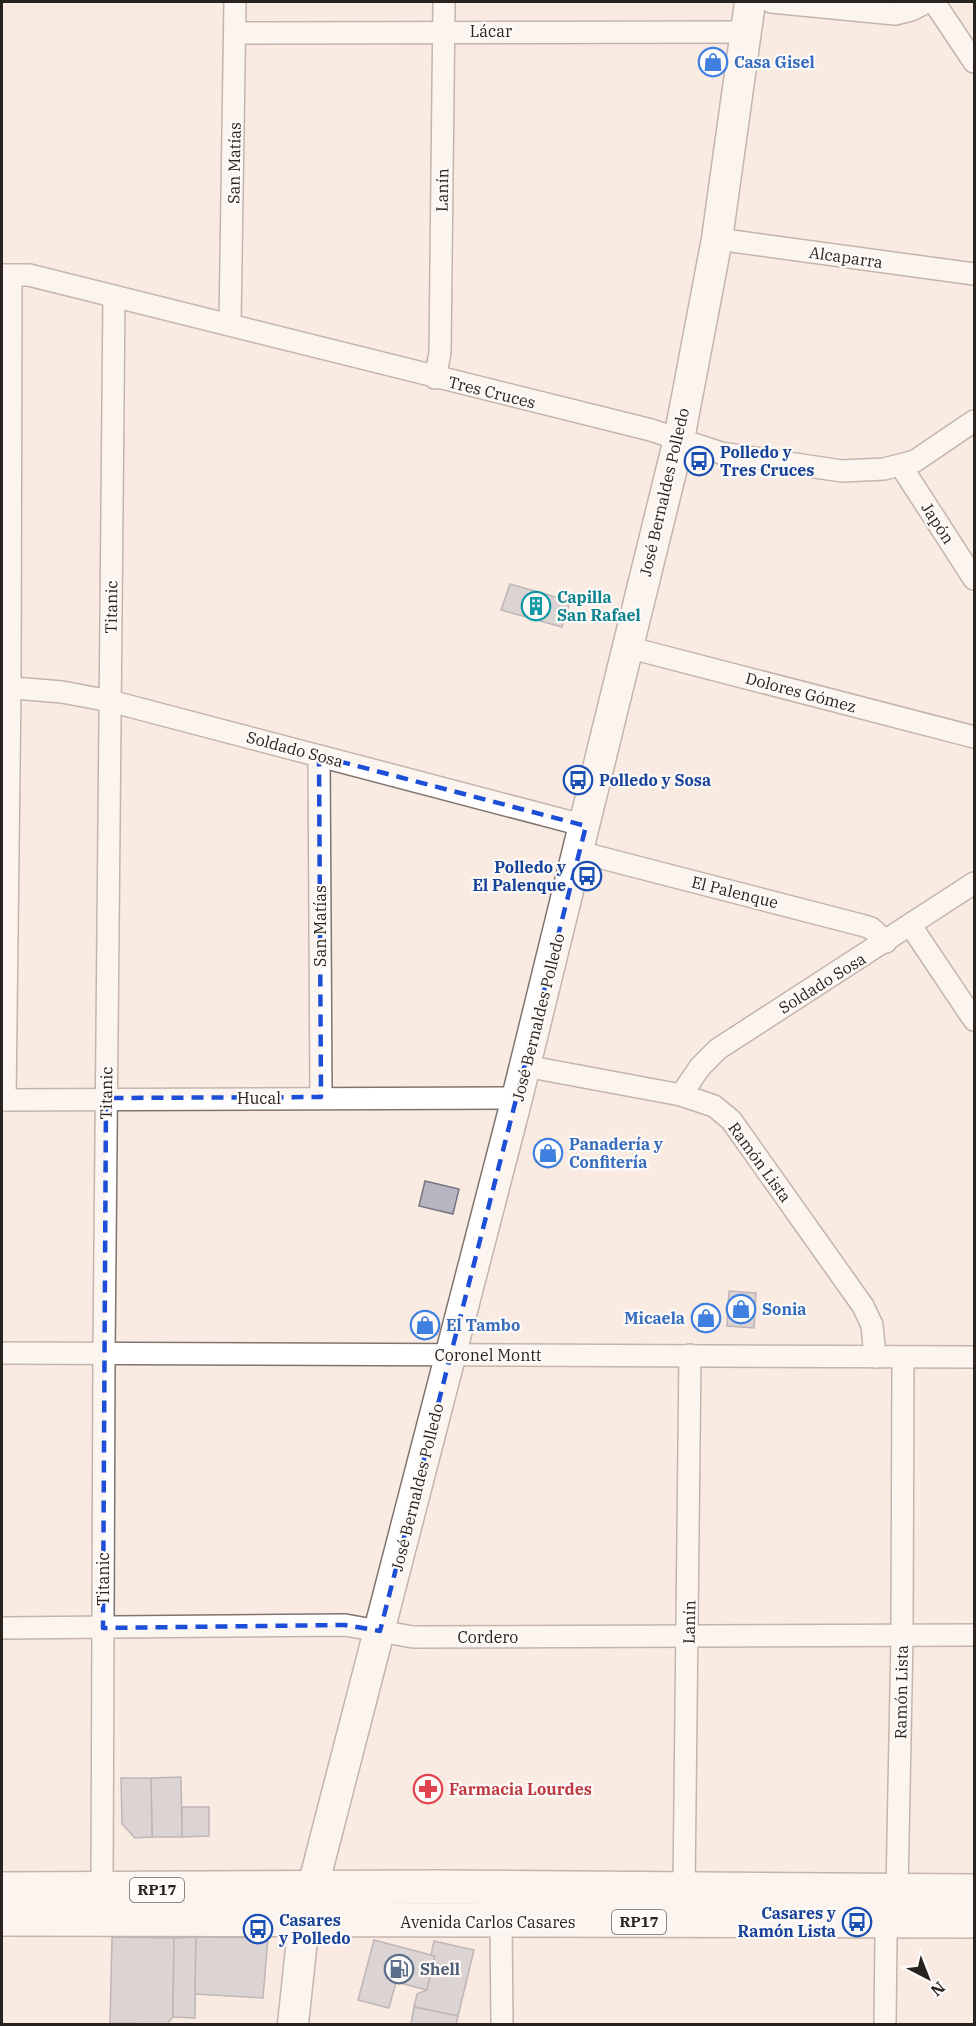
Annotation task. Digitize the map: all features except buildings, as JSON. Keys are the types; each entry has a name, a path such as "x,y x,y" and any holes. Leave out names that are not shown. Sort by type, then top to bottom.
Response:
{"main road":[{"name":"José Bernaldes Polledo","path":"294,2025 304,1921 583,839 627,647 679,439 717,239 750,2"},
{"name":"Avenida Carlos Casares","path":"2,1889 684,1889 892,1906 975,1921"},
{"name":"Avenida Carlos Casares","path":"2,1919 501,1922 892,1906 975,1891"}],"street":[{"name":"San Matías","path":"230,324 235,2"},
{"name":"Lanín","path":"435,378 440,353 444,2"},
{"path":"771,2 895,14 911,10 927,2"},
{"path":"934,2 975,62"},
{"name":"Lácar","path":"235,33 746,32"},
{"name":"Alcaparra","path":"717,239 975,274"},
{"path":"3,1100 6,275"},
{"name":"Tres Cruces","path":"6,275 29,275 230,324 679,439 714,452 842,471 900,466 915,460 975,421"},
{"name":"Titanic","path":"102,1890 104,1353 114,296"},
{"name":"Japón","path":"900,466 975,579"},
{"name":"Dolores Gómez","path":"627,647 975,737"},
{"name":"Soldado Sosa","path":"6,687 110,700 319,756 583,839"},
{"name":"San Matías","path":"319,756 321,1097"},
{"name":"El Palenque","path":"583,839 871,928 886,942"},
{"name":"Soldado Sosa","path":"681,1095 700,1067 718,1049 975,883"},
{"path":"911,926 975,1020"},
{"name":"Ramón Lista","path":"525,1066 681,1095 714,1106 731,1120 863,1306 872,1325 875,1357"},
{"name":"Hucal","path":"3,1100 517,1098"},
{"name":"Coronel Montt","path":"2,1353 450,1356 690,1354 975,1357"},
{"name":"Lanín","path":"684,1889 689,1638 690,1354"},
{"name":"Ramón Lista","path":"885,2025 902,1636 903,1358"},
{"name":"Cordero","path":"2,1628 345,1625 413,1637 689,1638 975,1635"},
{"path":"501,1922 501,2025"}],"highlighted area":[{"path":"319,756 586,826 380,1631 345,1625 103,1628 106,1098 321,1097"}],"place":[{"name":"Casa Gisel","path":"713,62"},
{"name":"Polledo y Tres Cruces","path":"699,461"},
{"name":"Capilla San Rafael","path":"536,606"},
{"name":"Polledo y Sosa","path":"578,780"},
{"name":"Polledo y El Palenque","path":"587,876"},
{"name":"Panadería y Confitería","path":"548,1153"},
{"name":"Sonia","path":"741,1309"},
{"name":"Micaela","path":"706,1318"},
{"name":"El Tambo","path":"425,1325"},
{"name":"Farmacia Lourdes","path":"428,1789"},
{"name":"Casares y Ramón Lista","path":"857,1922"},
{"name":"Casares y Polledo","path":"258,1929"},
{"name":"Shell","path":"399,1969"}]}
